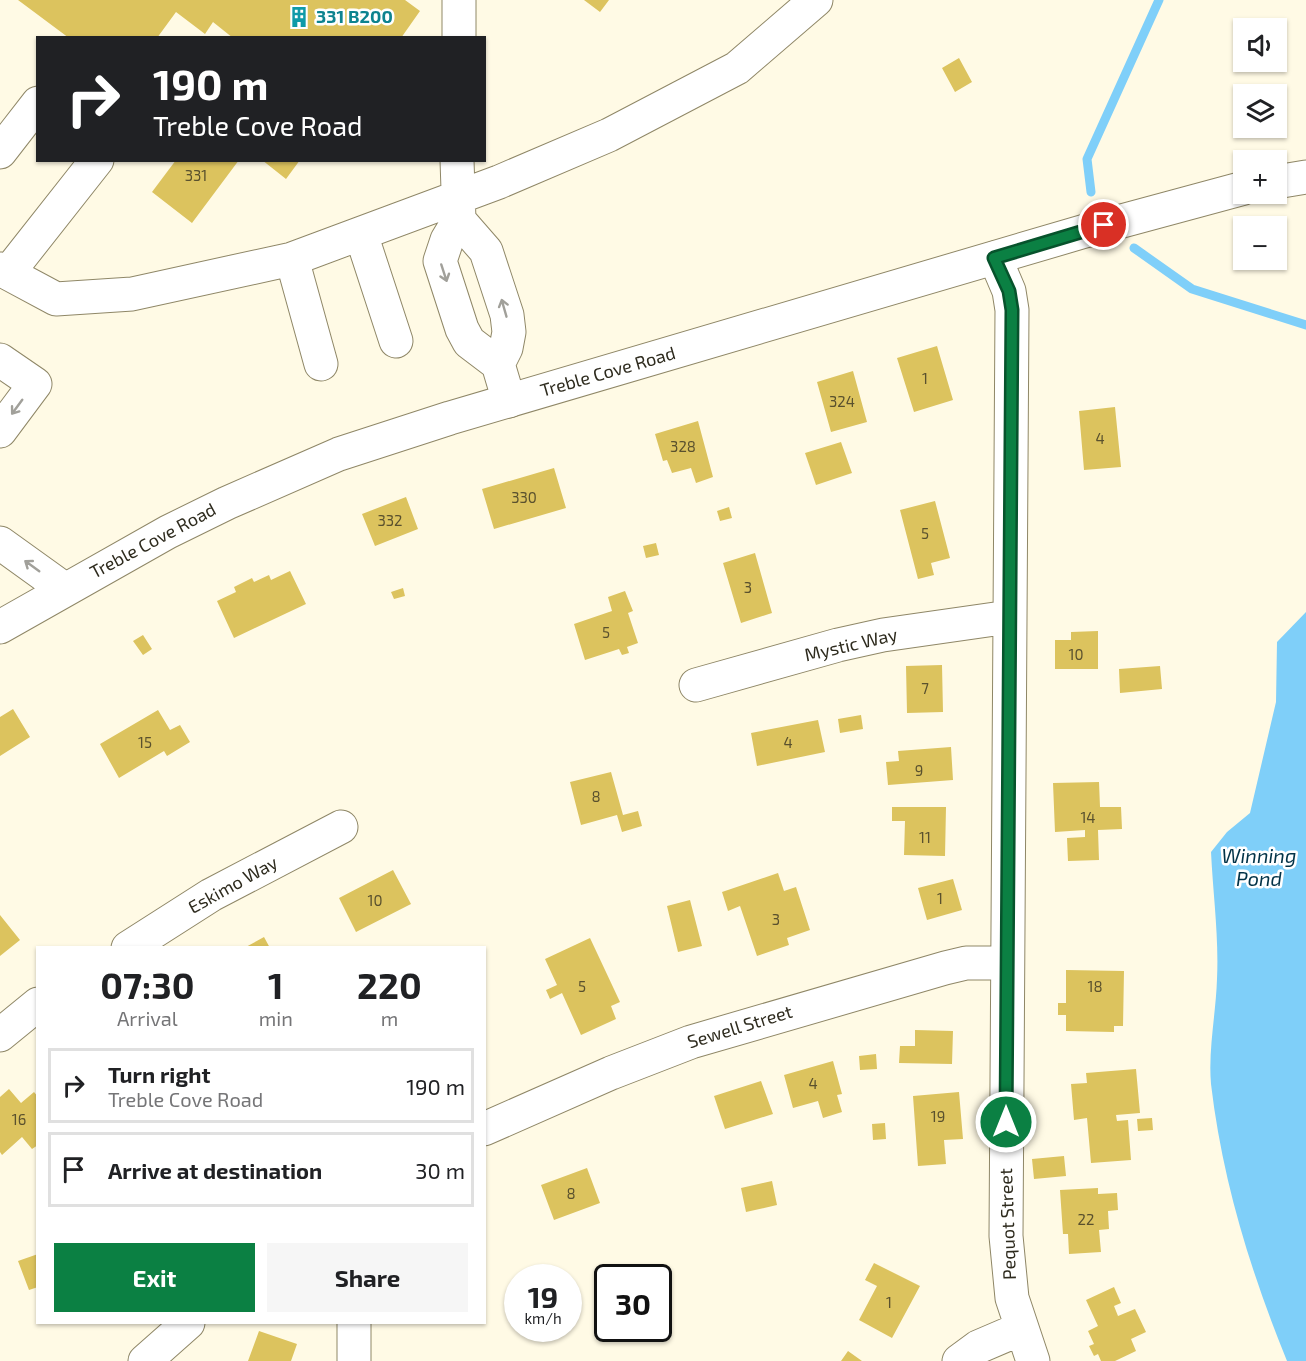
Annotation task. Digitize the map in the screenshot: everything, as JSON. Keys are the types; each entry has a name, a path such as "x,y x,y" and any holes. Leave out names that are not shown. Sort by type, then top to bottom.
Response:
{"street":[{"path":"459,0 459,36"},
{"path":"95,162 4,271 56,299 132,294 292,259 361,234 458,209 609,135 737,68 816,0"},
{"path":"0,152 36,106"},
{"path":"457,162 458,209 440,261 469,342 498,364 509,401"},
{"path":"1287,180 1306,177"},
{"name":"Treble Cove Road","path":"0,627 168,532 295,472 397,434 1143,214 1233,191"},
{"path":"458,209 486,251 507,315 509,332 506,348 498,364"},
{"path":"361,234 396,341"},
{"name":"Pequot Street","path":"994,258 1009,291 1012,310 1006,1236 1012,1298 1020,1329 1033,1361"},
{"path":"292,259 321,364"},
{"path":"0,360 35,384 0,431"},
{"path":"0,543 64,589"},
{"name":"Mystic Way","path":"696,686 850,643 1009,616"},
{"name":"Eskimo Way","path":"131,946 211,895 341,827"},
{"name":"Sewell Street","path":"486,1129 611,1073 739,1026 966,963 1006,963"},
{"path":"0,1035 36,1006"},
{"path":"145,1361 187,1324"},
{"path":"354,1324 354,1361"},
{"path":"959,1361 978,1347 1020,1329"}],"water":[{"name":"Winning Pond","path":"1306,612 1306,1361 1287,1361 1250,1260 1230,1190 1216,1120 1210,1071 1217,963 1211,852 1227,832 1250,813 1276,702 1277,642"}],"building":[{"name":"331 B200","path":"18,0 405,0 420,11 402,36 230,36 213,22 205,34 176,12 158,36 66,36"},
{"path":"584,0 609,0 600,12"},
{"path":"959,58 972,82 955,92 942,68"},
{"path":"174,162 238,162 192,223 152,192"},
{"path":"265,162 299,162 286,179"},
{"path":"937,346 953,400 914,412 897,358"},
{"path":"853,371 867,422 831,432 817,382"},
{"path":"1115,407 1121,467 1084,470 1079,411"},
{"path":"698,421 713,477 696,483 691,468 672,473 667,460 663,461 655,434"},
{"path":"841,442 852,473 816,485 805,453"},
{"path":"554,468 566,508 494,529 482,489"},
{"path":"406,497 418,529 375,546 362,514"},
{"path":"935,501 950,558 931,563 934,575 918,579 900,510"},
{"path":"729,507 732,518 720,521 717,511"},
{"path":"656,543 659,555 646,558 643,546"},
{"path":"755,553 772,613 741,623 723,563"},
{"path":"290,571 306,604 234,638 217,601 236,592 234,587 252,578 254,582 269,575 271,580"},
{"path":"403,588 405,596 394,599 391,592"},
{"path":"625,591 633,611 628,613 638,643 627,647 629,653 622,655 619,649 585,660 574,624 612,611 608,597"},
{"path":"1098,631 1098,669 1055,669 1055,640 1071,640 1071,632"},
{"path":"143,635 152,649 143,655 133,641"},
{"path":"942,665 943,712 907,713 906,666"},
{"path":"1160,666 1162,689 1120,693 1119,669"},
{"path":"13,709 30,737 0,756 0,717"},
{"path":"158,710 170,730 180,725 190,742 167,756 164,751 119,778 100,744"},
{"path":"861,715 863,729 840,733 838,719"},
{"path":"818,720 825,752 757,766 751,733"},
{"path":"951,747 953,780 888,785 886,762 899,761 898,751"},
{"path":"611,772 623,815 638,811 642,826 622,832 617,815 581,825 570,782"},
{"path":"1099,782 1100,807 1121,807 1122,829 1098,830 1099,860 1068,861 1067,838 1085,837 1085,830 1055,832 1053,783"},
{"path":"892,807 946,807 945,856 904,855 905,821 892,821"},
{"path":"393,870 411,904 356,932 339,898"},
{"path":"778,873 784,891 796,887 810,930 787,938 789,945 757,956 740,906 728,911 722,892"},
{"path":"953,879 962,910 927,920 918,888"},
{"path":"690,900 702,946 678,952 667,906"},
{"path":"0,915 20,940 0,956"},
{"path":"264,937 269,946 248,946"},
{"path":"590,938 620,1002 611,1006 616,1019 581,1035 562,993 550,999 546,990 557,985 545,959"},
{"path":"1066,970 1124,971 1123,1026 1114,1026 1114,1032 1066,1031 1066,1015 1058,1015 1058,1003 1066,1003"},
{"path":"915,1030 953,1031 952,1064 899,1063 900,1046 915,1046"},
{"path":"876,1054 877,1069 860,1070 859,1056"},
{"path":"833,1061 842,1094 837,1095 842,1112 823,1118 818,1101 793,1108 784,1075"},
{"path":"1136,1069 1140,1113 1116,1115 1117,1121 1128,1120 1131,1160 1091,1163 1087,1118 1074,1120 1071,1084 1087,1083 1086,1073"},
{"path":"761,1081 773,1114 725,1129 714,1096"},
{"path":"9,1089 21,1103 34,1092 36,1094 36,1146 32,1149 22,1137 2,1155 0,1152 0,1097"},
{"path":"959,1092 963,1139 944,1140 946,1164 918,1166 913,1096"},
{"path":"1152,1118 1153,1130 1138,1131 1137,1119"},
{"path":"885,1123 886,1139 873,1140 872,1124"},
{"path":"1064,1156 1066,1176 1034,1179 1032,1159"},
{"path":"587,1168 600,1203 554,1220 541,1185"},
{"path":"772,1181 777,1205 746,1212 741,1188"},
{"path":"1098,1188 1098,1194 1117,1193 1118,1210 1108,1211 1109,1229 1099,1230 1101,1252 1069,1254 1068,1234 1063,1234 1060,1190"},
{"path":"36,1255 36,1288 29,1290 18,1261"},
{"path":"874,1263 920,1286 892,1338 859,1320 877,1286 865,1280"},
{"path":"1114,1287 1121,1303 1114,1306 1118,1316 1135,1309 1146,1332 1131,1339 1136,1351 1115,1361 1101,1361 1098,1354 1094,1356 1089,1346 1094,1344 1088,1331 1098,1326 1086,1300"},
{"path":"259,1331 297,1344 291,1361 248,1361"},
{"path":"848,1351 862,1361 841,1361"}],"waterway":[{"path":"1091,192 1087,159 1159,0"},
{"path":"1134,248 1192,289 1306,325"}],"place":[{"name":"331 B200","path":"299,17"}],"route":[{"path":"1006,1122 1012,310 1003,273 994,258 1104,225"}]}
